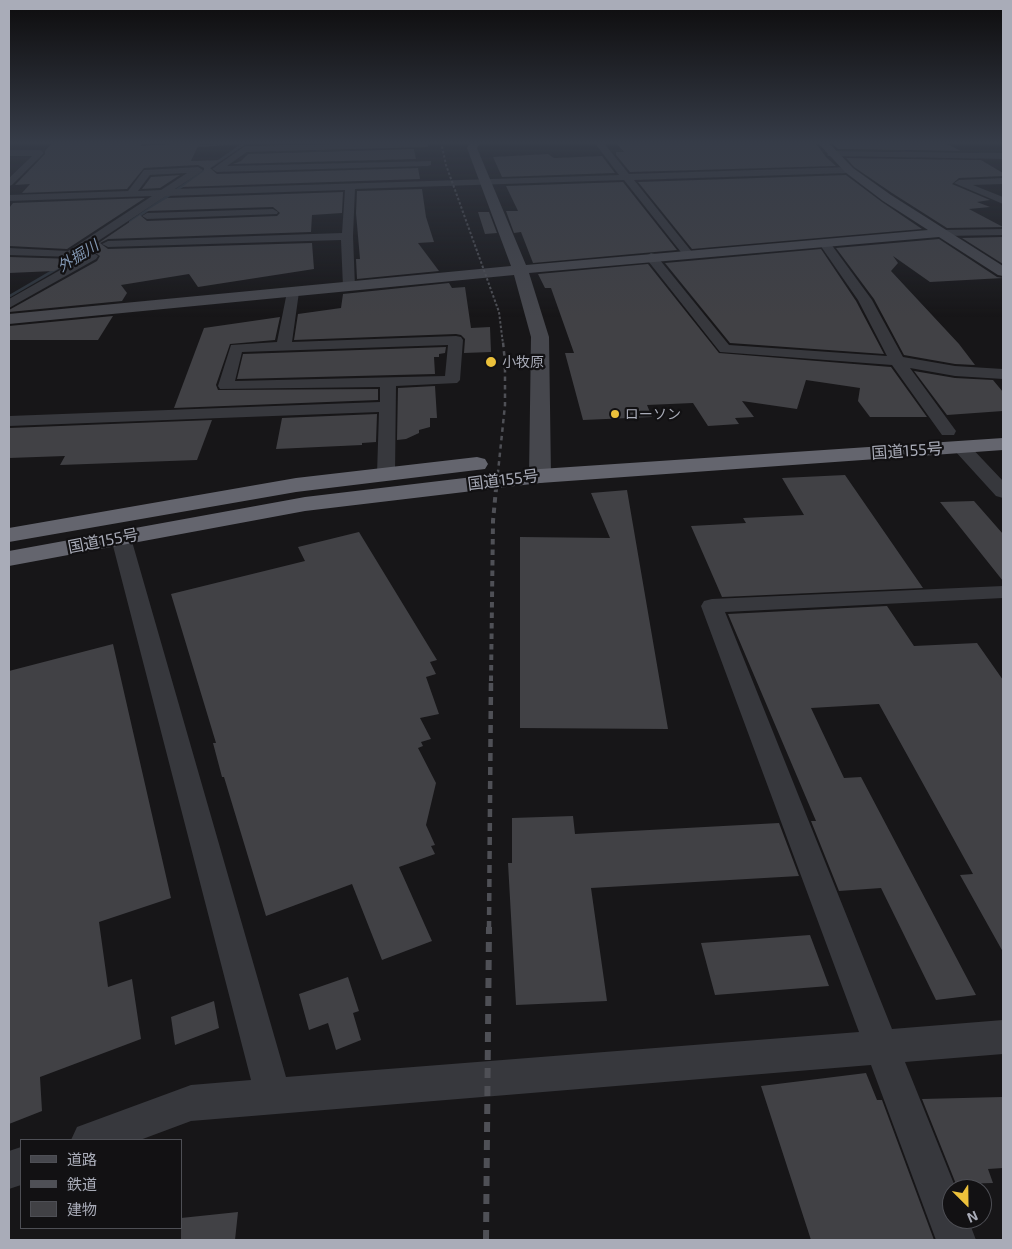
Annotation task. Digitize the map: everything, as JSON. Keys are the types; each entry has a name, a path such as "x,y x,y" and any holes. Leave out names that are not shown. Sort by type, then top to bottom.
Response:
{"highway":[{"name":"国道155号","path":"9,535 296,484 386,474 540,467 954,439 1003,428"},
{"name":"国道155号","path":"954,439 1003,444"},
{"name":"国道155号","path":"9,559 305,504 540,467"}],"main road":[{"path":"493,200 520,269 540,337 542,374 540,467"},
{"path":"891,200 1003,272"},
{"path":"9,320 520,269 942,233"}],"street":[{"path":"72,254 152,200"},
{"path":"9,304 93,255 168,200"},
{"path":"216,200 273,213 347,236"},
{"path":"108,244 273,213 311,200"},
{"path":"349,200 347,236 349,287"},
{"path":"644,200 688,254"},
{"path":"147,216 273,213"},
{"path":"942,233 1003,232"},
{"path":"824,242 865,300 897,361 954,439 1003,492"},
{"path":"962,246 987,245"},
{"path":"9,252 93,255"},
{"path":"651,257 725,350 897,361 955,372 1003,374"},
{"path":"284,346 293,292"},
{"path":"456,340 452,380 388,382 226,386 236,348 456,340"},
{"path":"386,474 388,382"},
{"path":"9,422 388,407"},
{"path":"120,538 272,1096"},
{"path":"956,1240 712,606 1003,592"},
{"path":"93,1139 191,1103 1003,1037"}],"building":[{"path":"142,200 67,249 9,246 9,208 13,203"},
{"path":"163,200 343,200 342,213 312,215 311,232 108,239 100,243 108,249 312,243 314,269 198,287 189,274 121,285 127,293 122,301 9,312 9,310 97,261 100,256 91,250 54,271 9,273 9,257 75,259 140,215 147,221 277,216 280,213 273,207 146,211"},
{"path":"357,200 424,200 426,217 434,242 418,243 439,271 357,279 356,259 360,259"},
{"path":"513,200 638,200 677,250 533,263 521,232 514,233 506,211 518,211"},
{"path":"653,200 880,200 922,229 692,249"},
{"path":"903,200 988,200 977,202 990,207 969,209 1003,227 947,228"},
{"path":"478,212 489,212 497,233 485,234"},
{"path":"1003,237 1003,264 962,238"},
{"path":"939,239 997,277 1003,278 930,282 893,256 898,263 891,271 959,344 975,365 955,364 904,355 874,299 836,248"},
{"path":"821,249 856,301 884,354 730,343 665,263"},
{"path":"648,264 719,353 891,367 927,417 870,417 858,401 860,388 806,380 797,409 742,401 754,417 735,418 739,424 708,426 693,403 647,405 652,417 583,420 565,353 574,353 551,288 545,288 538,274"},
{"path":"449,283 452,288 465,287 471,328 490,327 491,352 464,353 465,339 461,335 456,334 294,340 298,314 341,308 343,294"},
{"path":"113,316 98,340 9,340 9,326"},
{"path":"280,317 275,340 230,344 216,385 218,390 378,389 378,400 174,408 204,328"},
{"path":"446,347 445,353 439,354 439,357 434,357 435,374 237,379 243,354"},
{"path":"914,371 955,378 993,380 1003,392 1003,411 947,415"},
{"path":"435,386 437,418 430,418 430,427 419,430 419,433 406,439 397,440 398,388"},
{"path":"377,414 376,442 362,443 362,445 276,449 282,418"},
{"path":"212,420 197,460 60,465 65,456 9,458 9,428"},
{"path":"845,475 923,588 722,597 691,526 746,523 743,518 804,515 782,478"},
{"path":"627,490 668,729 520,728 520,537 610,538 591,493"},
{"path":"974,501 1003,534 1003,581 940,502"},
{"path":"359,532 437,660 430,662 436,674 426,677 439,714 420,718 431,739 421,742 423,746 418,748 436,783 426,825 435,845 431,846 435,854 399,867 432,941 382,960 352,884 266,916 224,777 222,777 213,743 216,743 171,594 305,561 298,547"},
{"path":"887,606 914,646 977,643 1003,680 1003,952 960,875 973,874 879,704 811,708 844,778 861,777 976,995 936,1000 881,888 839,891 811,821 816,821 728,614"},
{"path":"113,644 171,898 99,922 108,987 132,979 141,1039 40,1077 42,1111 9,1124 9,671"},
{"path":"573,816 575,834 779,823 799,876 591,888 607,1001 516,1005 508,863 512,863 512,818"},
{"path":"810,935 829,986 715,995 701,943"},
{"path":"348,977 359,1011 353,1013 361,1040 336,1050 328,1023 309,1030 299,994"},
{"path":"214,1001 219,1028 175,1045 171,1017"},
{"path":"866,1073 877,1100 882,1100 934,1240 811,1240 761,1086"},
{"path":"1003,1097 1003,1168 988,1169 992,1179 954,1179 922,1099"},
{"path":"238,1212 235,1240 181,1240 182,1218"}],"waterway":[{"name":"外掘川","path":"130,222 162,200"},
{"name":"外掘川","path":"9,297 88,251"}],"railway":[{"path":"459,200 499,312 503,344"},
{"path":"496,491 505,405 503,342"},
{"path":"491,681 493,521 496,489"},
{"path":"489,929 491,680"},
{"path":"486,1240 489,927"}],"place":[{"name":"小牧原","path":"491,362"},
{"name":"ローソン","path":"615,414"}]}
